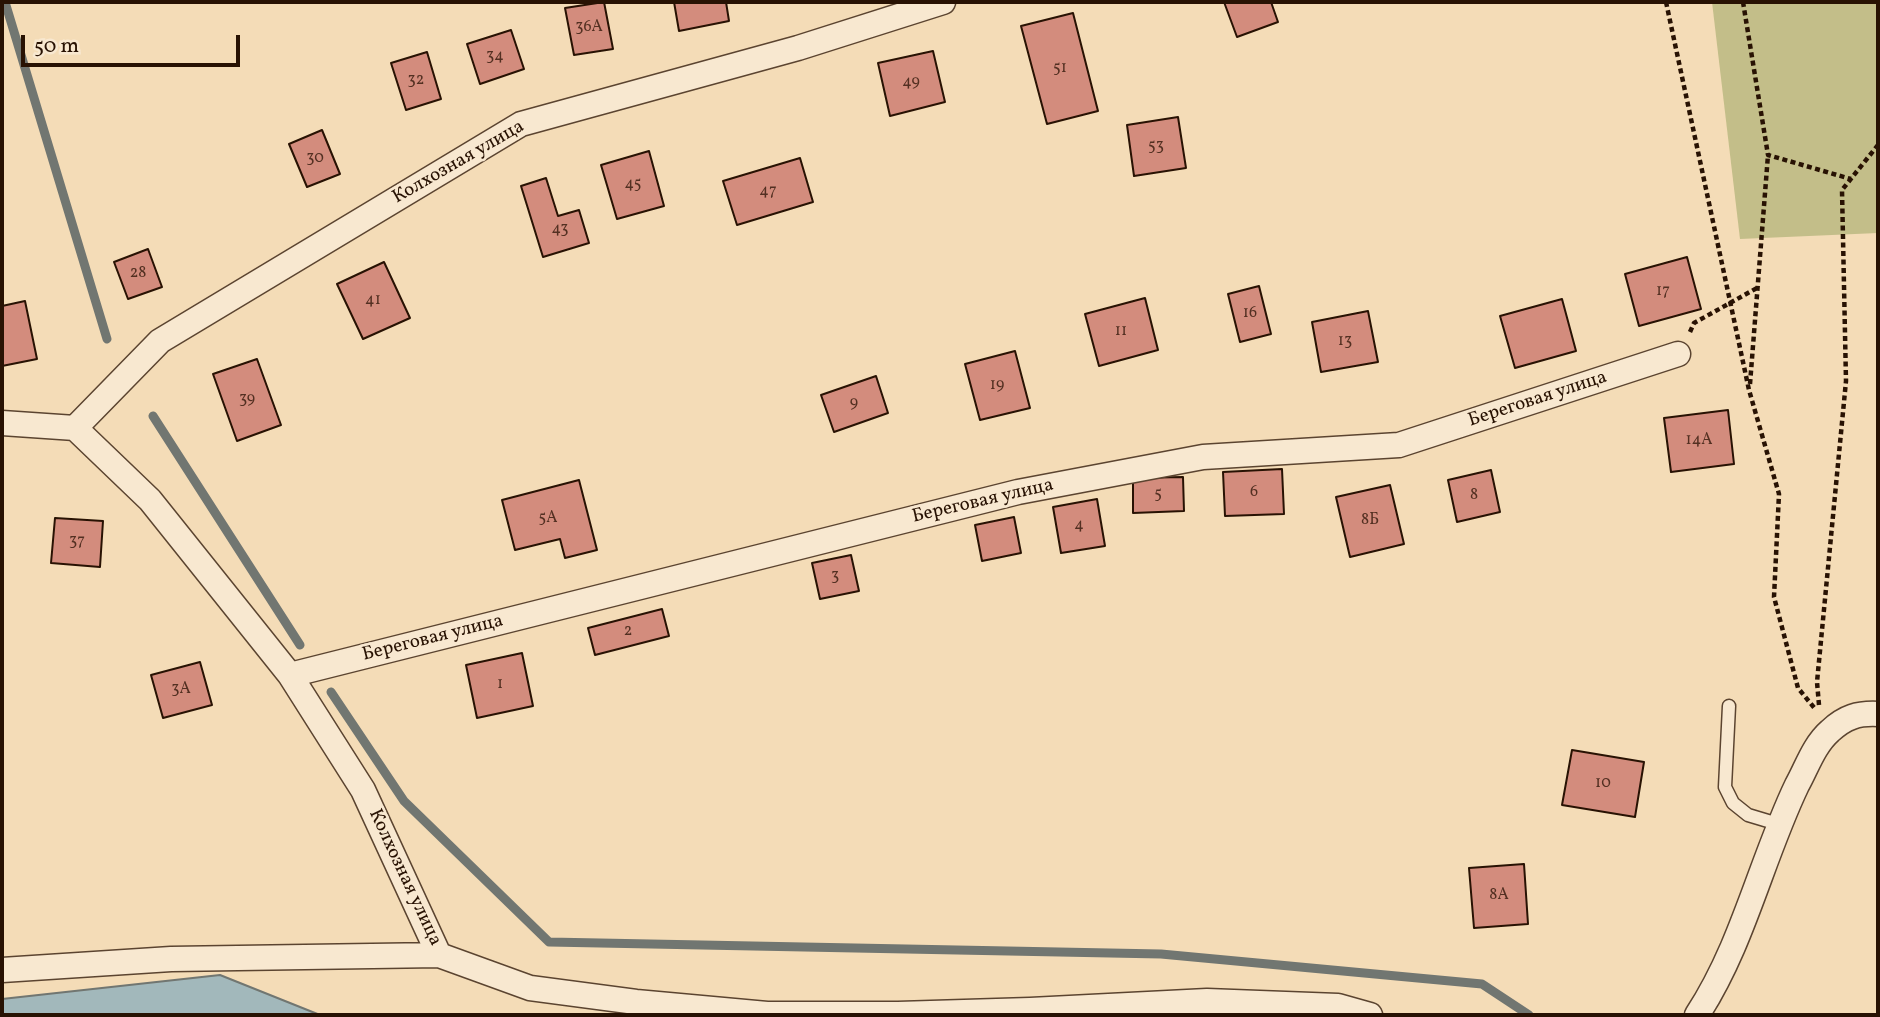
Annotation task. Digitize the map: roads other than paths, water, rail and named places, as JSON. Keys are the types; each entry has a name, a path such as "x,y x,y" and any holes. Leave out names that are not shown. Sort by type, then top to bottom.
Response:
{"street":[{"name":"Колхозная улица","path":"943,2 798,48 521,124 160,341 75,428 150,500 290,675 363,790 439,955 530,988 636,1002 767,1014 1030,1010 1207,1000 1338,1006 1370,1015"},
{"name":"Береговая улица","path":"290,675 1018,492 1203,457 1399,445 1678,354"},
{"path":"2,423 75,428"},
{"path":"1697,1015 1716,983 1733,945 1779,824 1811,755 1828,732 1847,718 1863,713 1878,713"},
{"path":"2,970 171,959 439,955"}],"lane":[{"path":"1729,706 1725,787 1733,803 1748,815 1779,824"}],"water":[{"path":"220,975 320,1015 2,1015 2,999"}],"waterway":[{"path":"5,2 107,339"},
{"path":"153,416 300,645"},
{"path":"331,692 404,801 549,942 1161,954 1482,984 1529,1015"}]}
